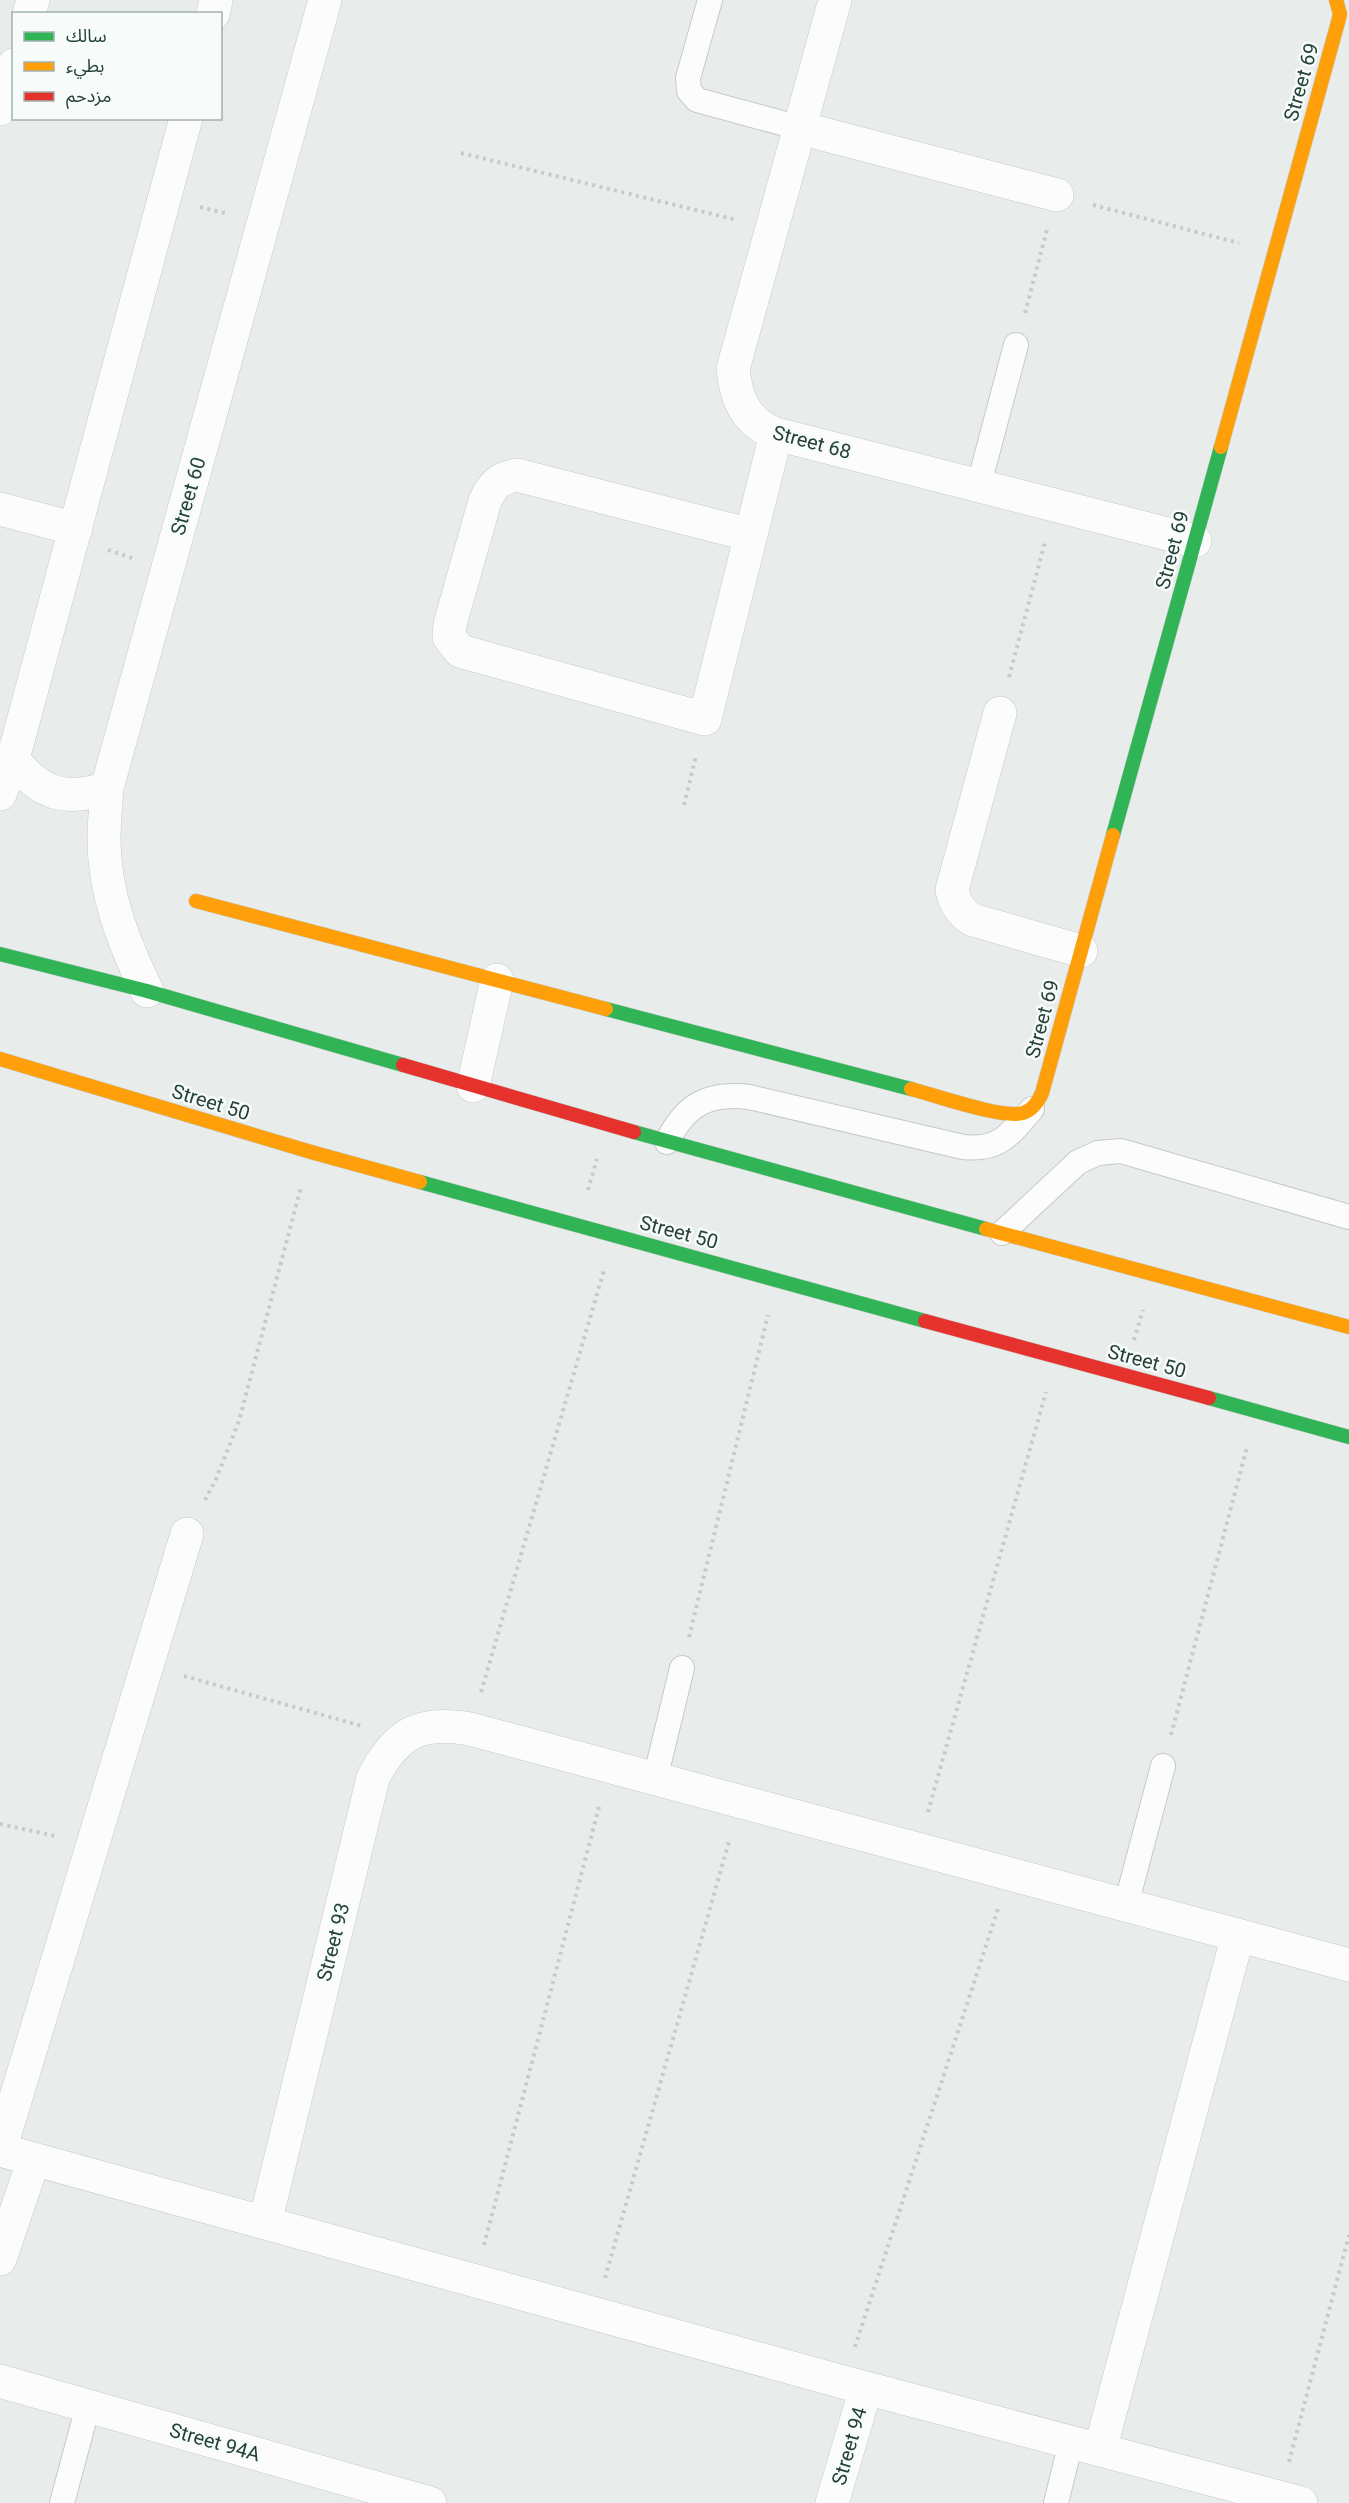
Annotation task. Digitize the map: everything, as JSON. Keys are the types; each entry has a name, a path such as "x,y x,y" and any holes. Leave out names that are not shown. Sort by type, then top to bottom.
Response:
{"street":[{"name":"Street 60","path":"147,991 124,943 110,893 104,840 107,788 325,0"},
{"name":"Street 68","path":"835,0 733,369 735,387 741,405 752,420 776,434 979,484 1194,541"},
{"name":"Street 69","path":"1032,1109 1042,1093 1338,22 1340,14 1336,0"},
{"path":"0,109 12,70"},
{"path":"0,794 13,759 75,534 185,120"},
{"path":"800,128 1057,195"},
{"path":"751,535 517,475 506,477 489,491 485,501 450,624 449,637 460,651 705,719 751,535 776,434"},
{"path":"0,509 75,534"},
{"path":"1000,712 952,890 954,899 965,915 973,920 1081,951"},
{"path":"13,759 27,776 44,789 65,795 87,795 107,788"},
{"path":"196,900 1005,1114 1024,1114 1032,1109"},
{"path":"0,954 147,991 667,1142 1349,1327"},
{"path":"473,1086 497,980"},
{"name":"Street 50","path":"0,1059 311,1152 1349,1437"},
{"path":"187,1534 0,2150 855,2385 1291,2500"},
{"name":"Street 93","path":"265,2223 373,1778 385,1755 403,1738 426,1727 449,1725 470,1729 1349,1965"},
{"path":"1085,2446 1238,1935"},
{"path":"0,2259 34,2159"},
{"name":"Street 94A","path":"0,2381 430,2503"},
{"name":"Street 94","path":"832,2503 855,2385"}],"lane":[{"path":"710,0 688,78 689,91 692,96 697,100 800,128"},
{"path":"979,484 1016,345"},
{"path":"667,1142 676,1123 690,1109 708,1099 729,1095 748,1097 963,1148 979,1149 994,1145 1008,1137 1032,1109"},
{"path":"1002,1233 1078,1162 1098,1153 1121,1152 1349,1217"},
{"path":"655,1779 682,1668"},
{"path":"1126,1905 1163,1766"},
{"path":"62,2503 88,2406"},
{"path":"1056,2503 1085,2446"}],"path":[{"path":"461,153 773,228"},
{"path":"1016,345 1057,195 1274,252"},
{"path":"165,199 264,223"},
{"path":"1000,712 1055,504"},
{"path":"75,534 168,569"},
{"path":"684,805 705,719"},
{"path":"577,1225 608,1124"},
{"path":"187,1534 216,1479 239,1421 311,1152"},
{"path":"470,1729 615,1235"},
{"path":"1123,1375 1154,1274"},
{"path":"682,1668 777,1280"},
{"path":"918,1850 1056,1356"},
{"path":"1163,1766 1256,1411"},
{"path":"147,1666 403,1738"},
{"path":"475,2281 609,1766"},
{"path":"595,2314 740,1802"},
{"path":"0,1824 93,1845"},
{"path":"855,2385 1010,1874"},
{"path":"1291,2500 1349,2235"}],"traffic: fast":[{"path":"1113,835 1221,447"},
{"path":"0,954 147,991 403,1065"},
{"path":"606,1009 911,1089"},
{"path":"634,1132 986,1229"},
{"path":"420,1182 925,1321"},
{"path":"1209,1398 1349,1437"}],"traffic: slow":[{"path":"1221,447 1338,22 1340,14 1336,0"},
{"path":"911,1089 1000,1113 1023,1113 1030,1110 1039,1100 1113,835"},
{"path":"196,901 606,1009"},
{"path":"0,1059 311,1152 420,1182"},
{"path":"986,1229 1349,1327"}],"traffic: jam":[{"path":"403,1065 634,1132"},
{"path":"925,1321 1209,1398"}]}
